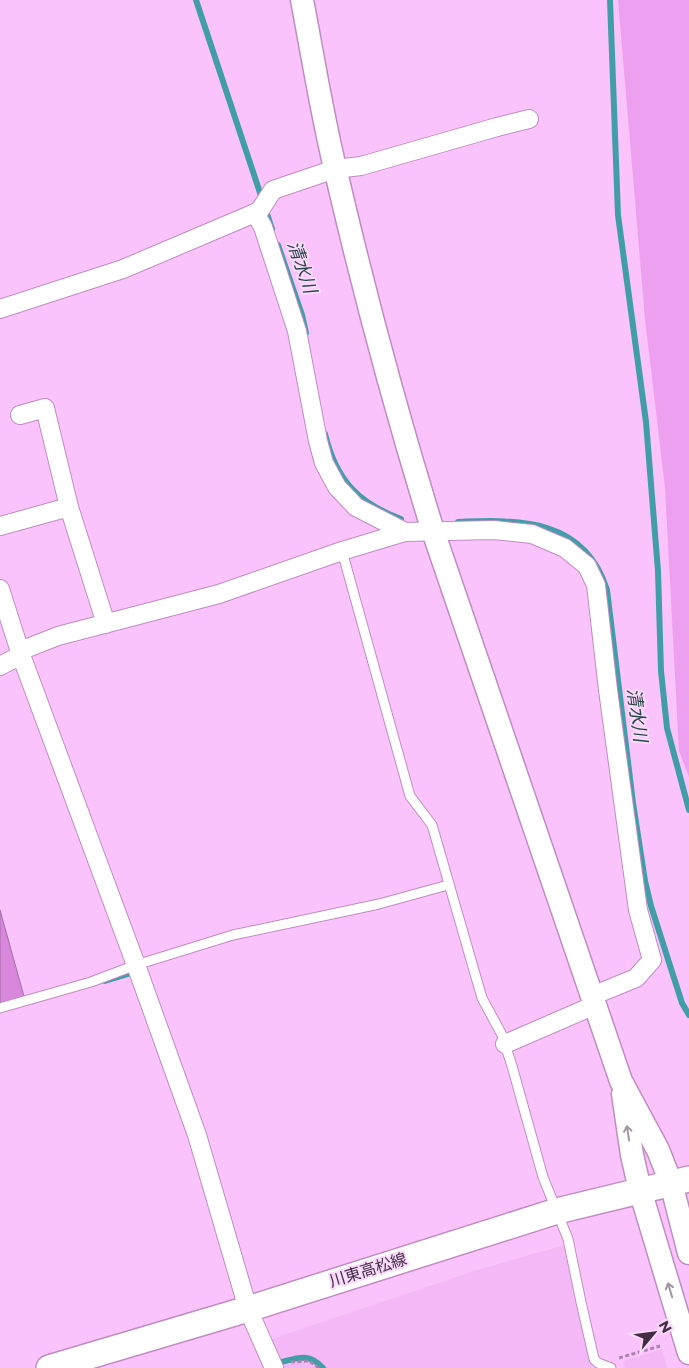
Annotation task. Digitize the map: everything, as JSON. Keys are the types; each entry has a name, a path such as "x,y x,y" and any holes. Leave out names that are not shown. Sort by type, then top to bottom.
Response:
{"main road":[{"name":"川東高松線","path":"49,1368 248,1309 557,1211 680,1181"}],"street":[{"path":"302,0 335,169 404,438 433,531 621,1081 658,1150 680,1181 689,1253"},
{"path":"0,309 123,269 258,212 273,190 335,169 361,166 497,126 529,119"},
{"path":"258,212 297,331 324,463 337,487 356,507 405,532"},
{"path":"20,415 45,408 69,507 106,624"},
{"path":"0,526 69,507"},
{"path":"0,666 20,653 58,636 219,594 342,551 405,532 494,530 532,534 565,548 587,566 596,586 638,910 652,960 636,978 505,1044"},
{"path":"0,589 20,653 197,1135 248,1309 274,1368"},
{"path":"621,1081 632,1156 640,1190 689,1353"}],"lane":[{"path":"342,551 410,796 432,825 482,998 502,1035 543,1177 568,1239 594,1359 598,1363 608,1366"},
{"path":"0,1008 91,982 233,935 378,904 448,885"}],"path":[{"path":"608,1366 622,1357 660,1346"},
{"path":"274,1368 302,1360 313,1362 319,1368"}],"shaded area":[{"path":"618,0 689,0 689,777 679,751 665,488 645,319"},
{"path":"565,1245 576,1304 592,1368 325,1368 313,1357 306,1356 278,1361 269,1340 474,1271"},
{"path":"662,1349 667,1368 625,1368 623,1361"},
{"path":"303,1361 309,1362 317,1368 282,1368 281,1366"}],"building":[{"path":"0,910 25,1000 0,1005"}],"waterway":[{"name":"清水川","path":"196,0 272,229"},
{"path":"610,0 618,215 646,422 658,571 661,671 667,728 689,810"},
{"name":"清水川","path":"278,245 302,315 306,333"},
{"name":"清水川","path":"325,434 335,464 351,488 373,505 401,519"},
{"name":"清水川","path":"458,522 505,521 527,523 548,528 567,536 583,549 597,567 607,590 633,803 645,881 651,906 682,1003 689,1015"},
{"path":"105,981 128,974"},
{"path":"278,1363 297,1358 307,1358 318,1363 323,1368"}]}
